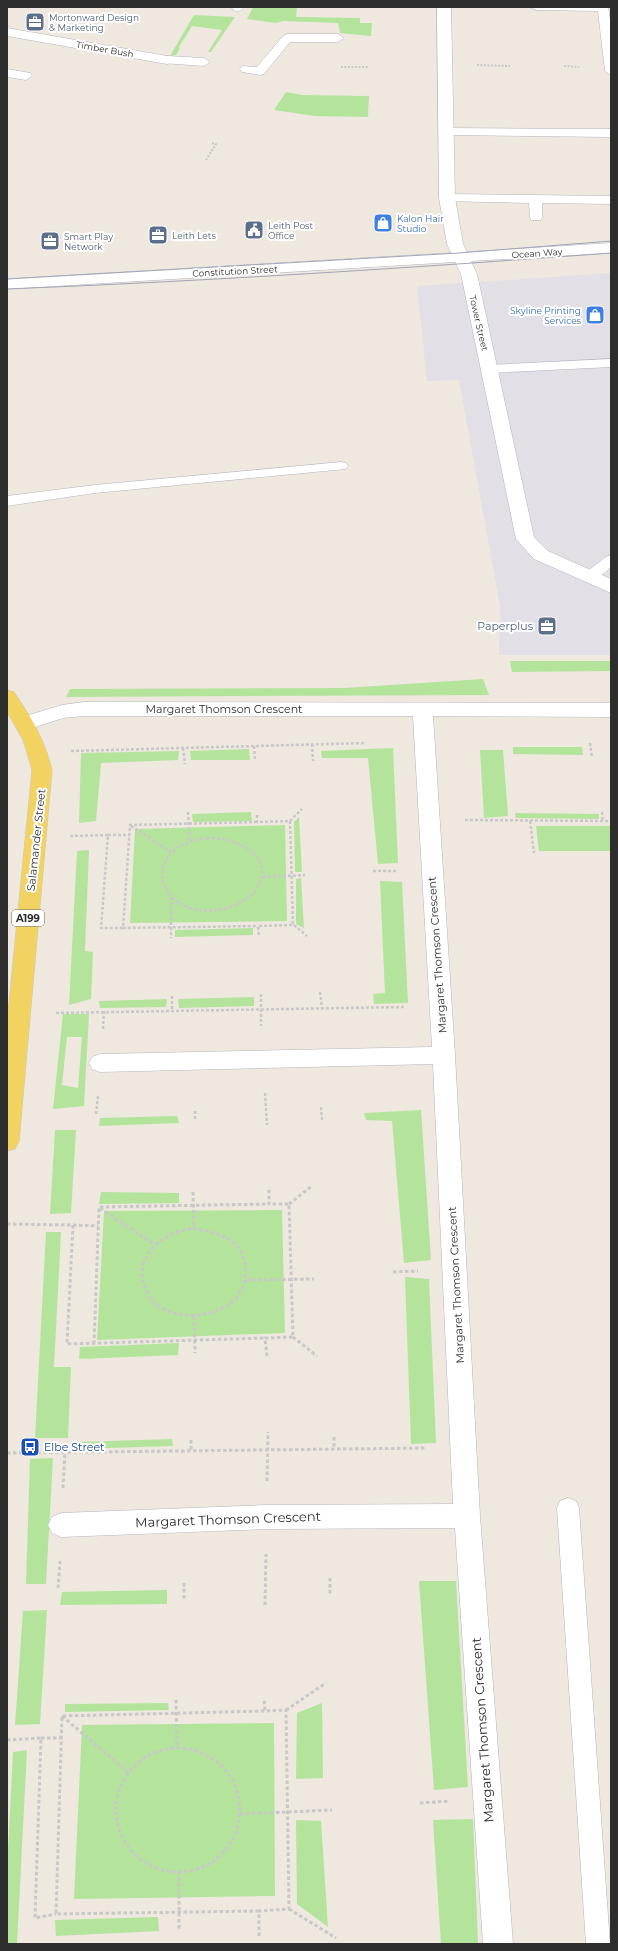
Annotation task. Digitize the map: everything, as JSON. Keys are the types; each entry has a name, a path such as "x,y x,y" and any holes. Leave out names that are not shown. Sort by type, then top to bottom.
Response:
{"main road":[{"name":"A199","path":"7,697 26,724 39,752"},
{"name":"Salamander Street","path":"7,1142 10,1084 19,1015 42,770 39,752"}],"street":[{"name":"Tower Street","path":"444,7 447,198 455,244 469,274 525,539 541,554 611,587"},
{"name":"Timber Bush","path":"7,32 168,60"},
{"name":"Ocean Way","path":"462,258 611,248"},
{"name":"Constitution Street","path":"7,284 462,258"},
{"name":"Margaret Thomson Crescent","path":"26,724 62,712 84,709 611,710"},
{"name":"Margaret Thomson Crescent","path":"423,710 428,820 444,1055 467,1516 498,1944"},
{"path":"100,1063 444,1055"},
{"name":"Margaret Thomson Crescent","path":"61,1525 267,1517 467,1516"}],"lane":[{"path":"536,7 603,8 611,71"},
{"path":"246,69 260,71 287,38 338,38"},
{"name":"Timber Bush","path":"168,60 204,62"},
{"path":"7,73 26,76"},
{"path":"446,132 611,133"},
{"path":"447,198 611,200"},
{"path":"535,199 536,217"},
{"path":"490,368 611,363"},
{"path":"7,501 95,489 341,466"},
{"path":"590,576 611,560"},
{"path":"568,1508 598,1944"}],"path":[{"path":"206,160 216,144 212,143"},
{"path":"39,752 425,741"},
{"path":"312,744 313,761"},
{"path":"590,744 592,758"},
{"path":"254,746 254,759"},
{"path":"183,748 185,764"},
{"path":"130,825 290,821 302,809"},
{"path":"188,812 190,842"},
{"path":"602,812 603,821"},
{"path":"257,815 257,822"},
{"path":"428,820 611,821"},
{"path":"290,821 293,925"},
{"path":"530,821 534,853"},
{"path":"123,928 130,825"},
{"path":"130,825 172,852"},
{"path":"108,835 101,928 293,925 307,936"},
{"path":"35,837 130,835"},
{"path":"205,838 217,838 239,843 251,850 259,860 263,877 255,893 244,902 226,909 214,911 198,909 184,905 164,889 161,876 162,867 172,852 190,842 205,838"},
{"path":"263,877 305,875"},
{"path":"171,896 171,938"},
{"path":"258,926 259,937"},
{"path":"320,992 322,1008"},
{"path":"172,996 172,1010"},
{"path":"19,1015 172,1010 440,1007"},
{"path":"321,1107 322,1120"},
{"path":"266,1109 267,1125"},
{"path":"195,1111 195,1121"},
{"path":"99,1208 289,1204 312,1186"},
{"path":"269,1187 269,1204"},
{"path":"193,1192 194,1229"},
{"path":"289,1204 292,1279 292,1337"},
{"path":"94,1344 99,1208"},
{"path":"99,1208 154,1245"},
{"path":"7,1224 98,1226"},
{"path":"74,1225 67,1344 292,1337 317,1356"},
{"path":"194,1229 210,1230 222,1234 235,1244 245,1257 247,1267 246,1280 240,1292 228,1305 217,1311 194,1316 176,1314 164,1309 150,1298 144,1288 141,1277 142,1266 145,1255 154,1245 173,1232 194,1229"},
{"path":"246,1280 314,1279"},
{"path":"194,1316 195,1352"},
{"path":"265,1338 267,1356"},
{"path":"334,1437 334,1449"},
{"path":"190,1451 191,1440"},
{"path":"7,1453 464,1448"},
{"path":"330,1578 330,1594"},
{"path":"184,1583 184,1599"},
{"path":"62,1716 286,1710 326,1683"},
{"path":"264,1698 265,1711"},
{"path":"176,1700 175,1714 177,1749"},
{"path":"286,1710 289,1909"},
{"path":"56,1914 62,1716"},
{"path":"62,1716 129,1773"},
{"path":"41,1738 35,1918 56,1914 259,1911 289,1909 336,1938"},
{"path":"7,1740 62,1738"},
{"path":"177,1749 197,1751 211,1756 232,1776 238,1789 241,1803 236,1832 224,1850 204,1865 179,1871 164,1870 150,1865 130,1851 120,1835 115,1809 118,1793 129,1773 141,1762 154,1754 177,1749"},
{"path":"240,1814 332,1810"},
{"path":"179,1871 179,1929"},
{"path":"259,1911 259,1936"}],"shaded area":[{"path":"611,273 611,655 499,655 500,606 459,380 427,381 417,286"}],"green space":[{"path":"253,7 297,7 296,17 360,18 360,23 372,23 371,36 340,33 338,23 283,21 276,23 247,19"},
{"path":"194,15 235,17 211,52 208,52 222,30 192,26 179,47 180,48 176,55 170,56"},
{"path":"286,92 302,95 369,96 368,117 315,116 274,110"},
{"path":"510,661 611,661 611,671 512,672"},
{"path":"483,679 489,695 66,697 70,689 344,688"},
{"path":"513,747 582,747 583,755 513,754"},
{"path":"393,748 398,863 378,864 368,758 322,758 321,751"},
{"path":"249,749 250,760 191,760 190,751"},
{"path":"480,750 503,750 508,816 484,818"},
{"path":"179,751 178,760 101,763 96,821 79,823 81,753"},
{"path":"251,812 252,821 193,822 192,814"},
{"path":"515,813 599,814 599,819 516,818"},
{"path":"299,817 302,872 295,872 294,822"},
{"path":"285,825 287,921 130,923 135,829"},
{"path":"536,826 611,826 611,851 539,851"},
{"path":"89,850 85,951 93,952 91,999 69,1005 77,851"},
{"path":"301,878 304,928 296,924 296,879"},
{"path":"380,881 402,882 408,1003 374,1004 373,994 385,993"},
{"path":"253,928 253,935 175,937 175,930"},
{"path":"254,997 254,1006 179,1008 178,999"},
{"path":"167,999 166,1007 100,1008 99,1001"},
{"path":"63,1014 89,1014 84,1106 53,1109","holes":["67,1037 82,1037 78,1088 62,1085"]},
{"path":"421,1110 431,1260 404,1263 392,1121 366,1120 364,1113"},
{"path":"177,1116 179,1123 99,1126 100,1118"},
{"path":"55,1130 76,1130 71,1213 50,1214"},
{"path":"101,1192 179,1193 179,1203 99,1204"},
{"path":"282,1210 285,1333 97,1340 104,1211"},
{"path":"46,1232 61,1232 54,1367 71,1367 68,1438 35,1438"},
{"path":"405,1277 429,1279 436,1443 411,1444"},
{"path":"179,1343 178,1355 79,1359 80,1347"},
{"path":"172,1439 173,1446 77,1449 77,1442"},
{"path":"53,1458 46,1584 26,1584 30,1459"},
{"path":"419,1581 456,1581 468,1787 434,1790"},
{"path":"167,1590 167,1604 60,1605 62,1592"},
{"path":"47,1610 40,1724 15,1725 23,1611"},
{"path":"168,1703 169,1710 65,1712 65,1704"},
{"path":"322,1703 323,1778 296,1779 297,1713"},
{"path":"274,1723 275,1896 74,1899 82,1725"},
{"path":"27,1750 17,1944 7,1944 7,1870 13,1752"},
{"path":"473,1819 478,1944 441,1944 433,1820"},
{"path":"296,1820 321,1821 328,1927 297,1904"},
{"path":"158,1917 159,1931 56,1936 55,1920"}],"tram line":[{"path":"7,279 459,253 611,241"},
{"path":"7,289 309,274 611,253"}],"place":[{"name":"Mortonward Design & Marketing","path":"35,22"},
{"name":"Kalon Hair Studio","path":"383,223"},
{"name":"Leith Post Office","path":"254,230"},
{"name":"Leith Lets","path":"158,235"},
{"name":"Smart Play Network","path":"50,241"},
{"name":"Skyline Printing Services","path":"595,315"},
{"name":"Paperplus","path":"547,626"},
{"name":"Elbe Street","path":"30,1447"}]}
